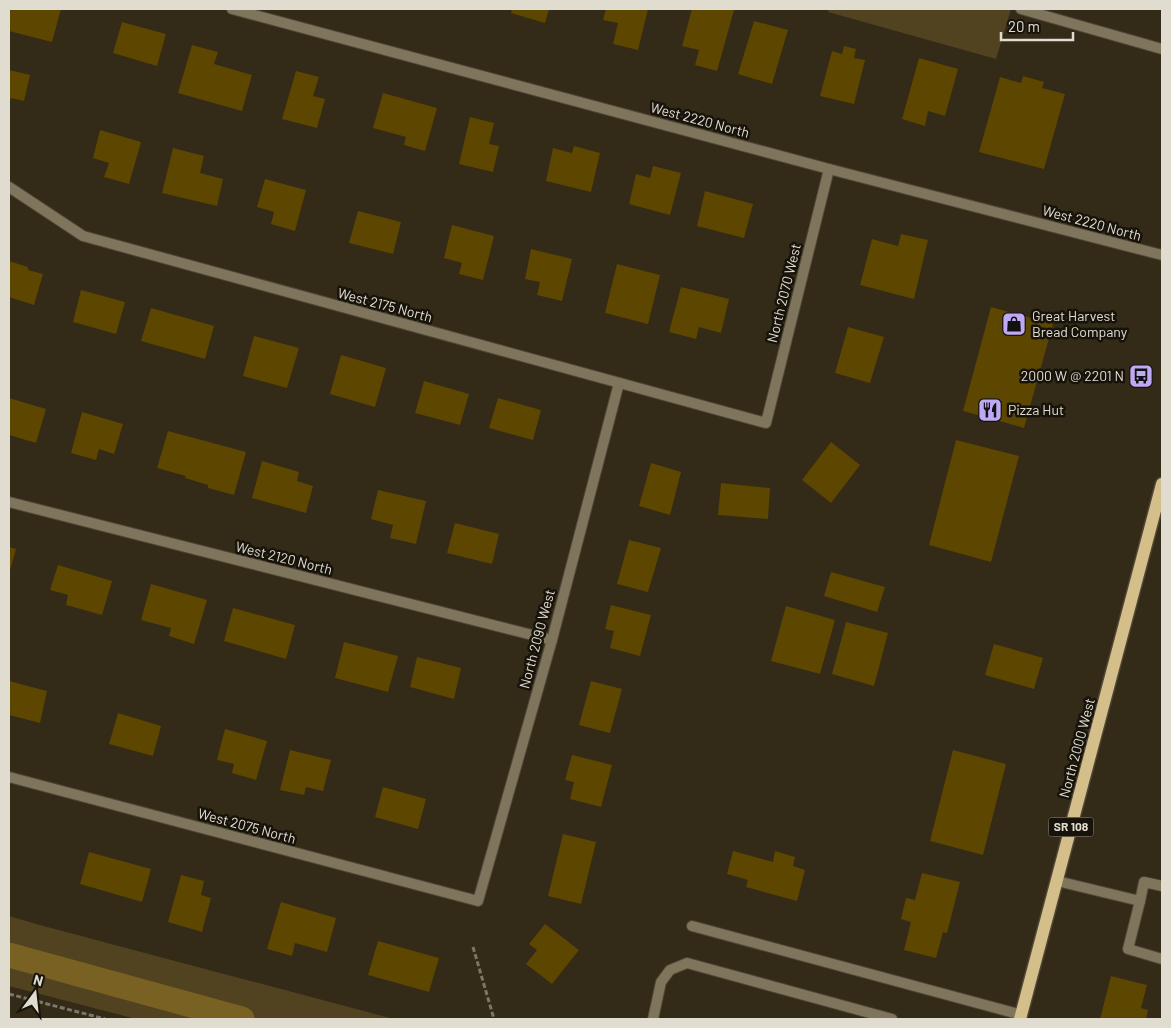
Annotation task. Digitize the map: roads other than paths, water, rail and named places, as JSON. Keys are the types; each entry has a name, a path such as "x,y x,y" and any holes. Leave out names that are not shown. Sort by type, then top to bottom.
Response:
{"main road":[{"name":"North 2000 West","path":"1021,1017 1162,484"}],"street":[{"name":"West 2220 North","path":"232,9 829,169 1162,255"},
{"path":"1021,9 1162,49"},
{"name":"North 2070 West","path":"766,424 829,169"},
{"name":"West 2175 North","path":"9,187 83,236 766,424"},
{"name":"North 2090 West","path":"478,902 552,640 619,383"},
{"name":"West 2120 North","path":"9,502 552,640"},
{"name":"West 2075 North","path":"9,776 478,902"},
{"path":"1057,881 1140,902"},
{"path":"1162,886 1144,882 1128,949 1162,959"},
{"path":"692,926 1021,1017"},
{"path":"653,1019 661,982 670,970 687,963 892,1019"}],"waterway":[{"path":"9,955 242,1019"}],"place":[{"name":"Great Harvest Bread Company","path":"1014,324"},
{"name":"2000 W @ 2201 N","path":"1141,376"},
{"name":"Pizza Hut","path":"990,410"}]}
